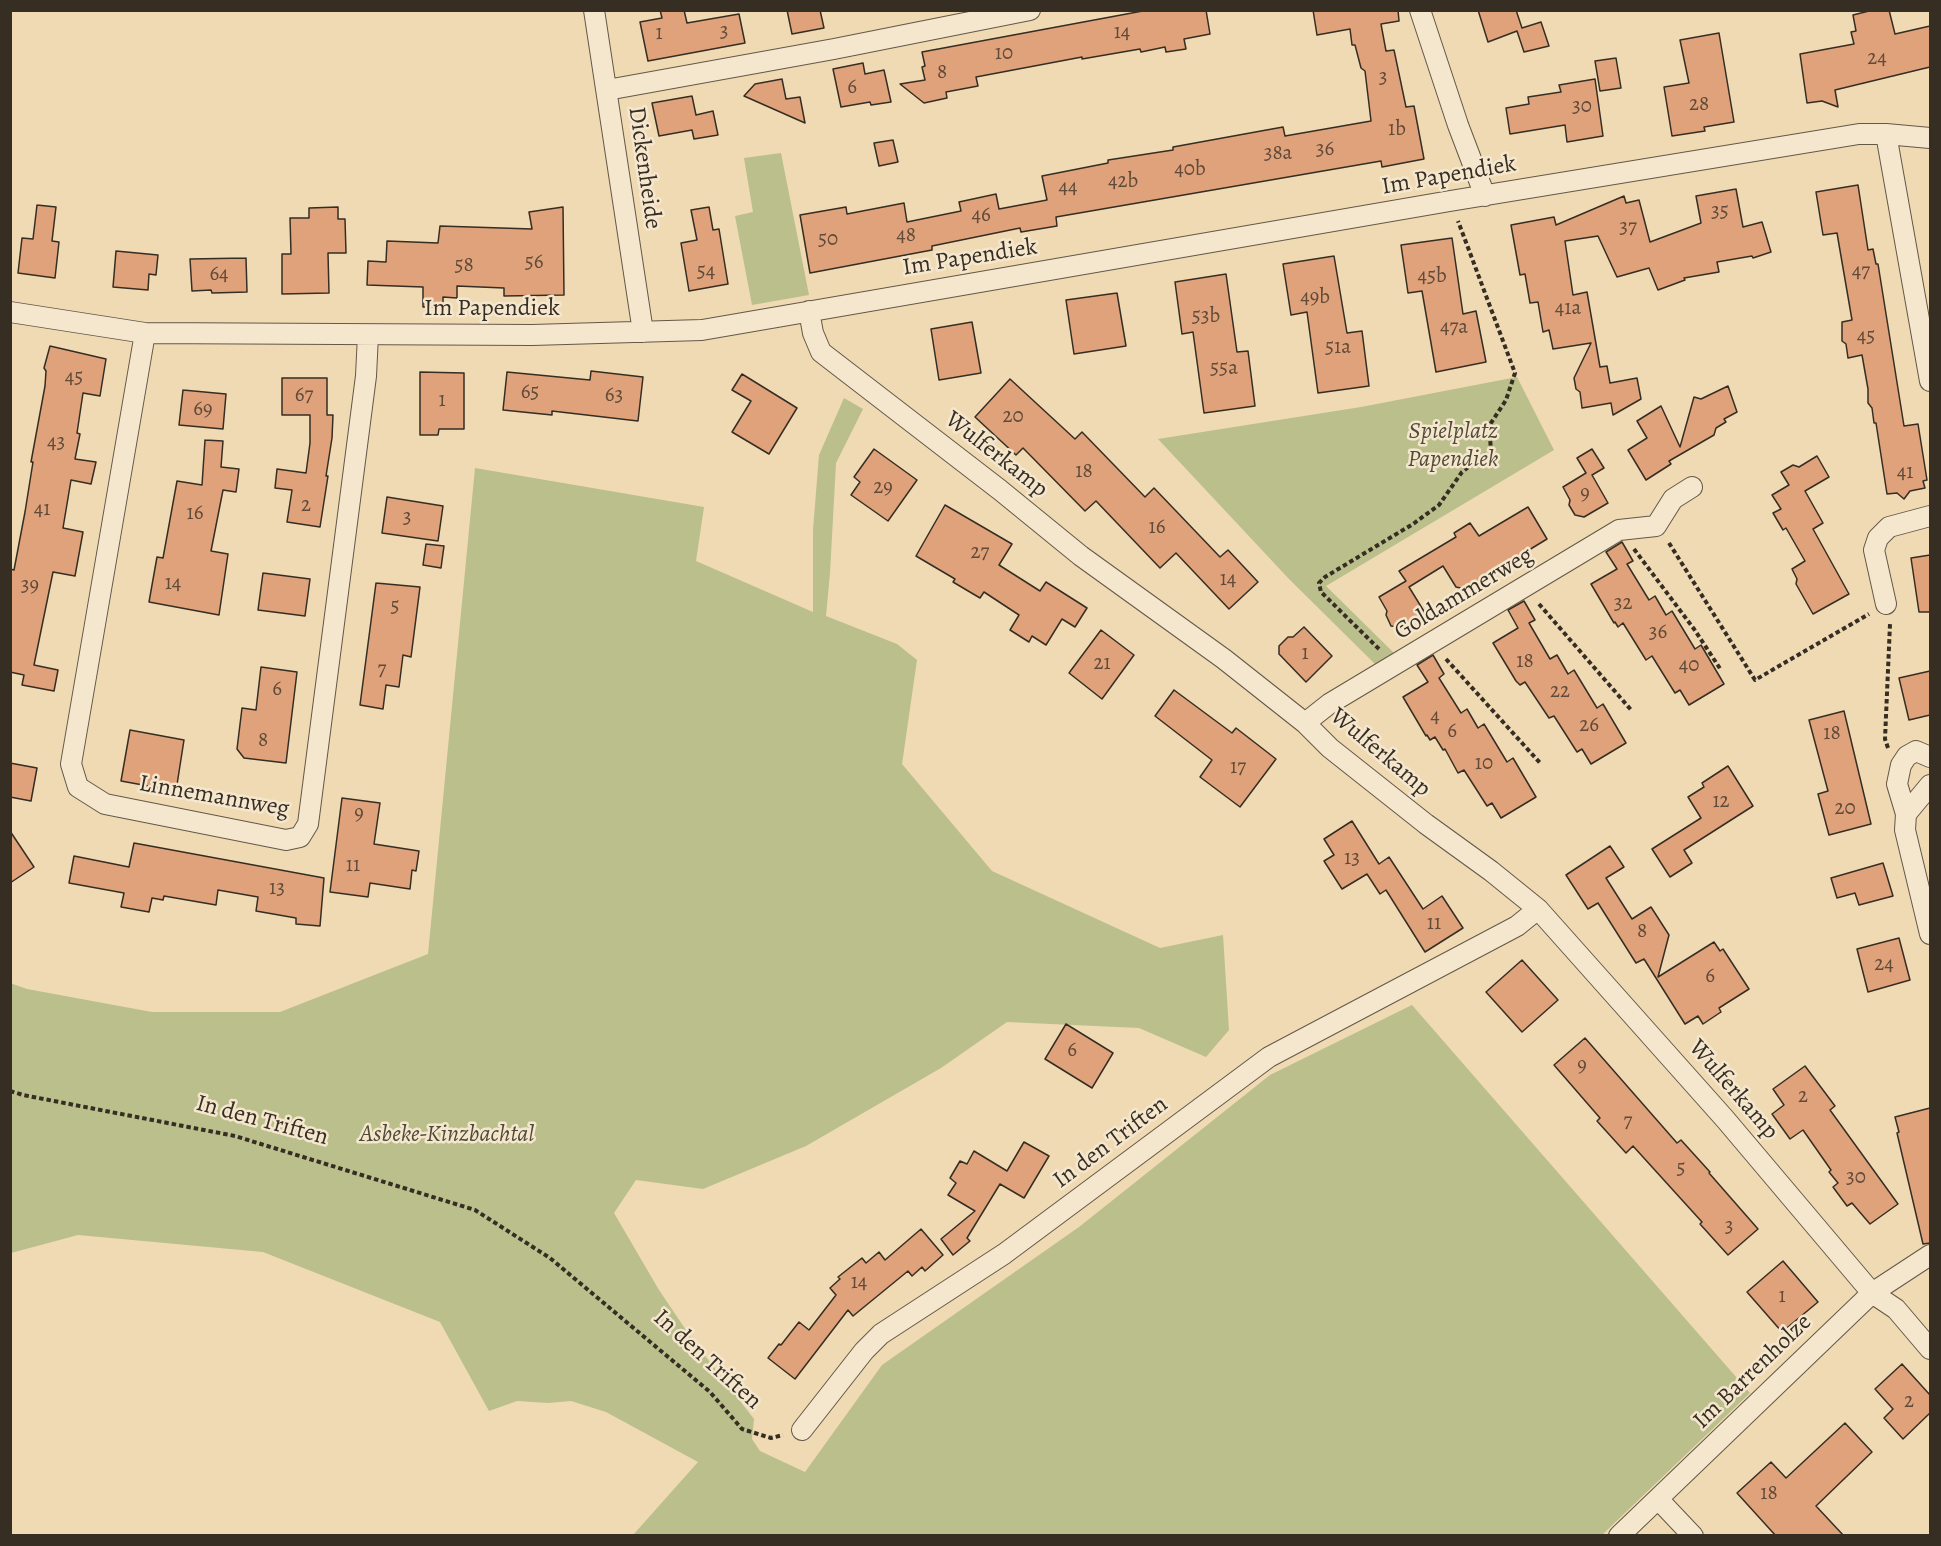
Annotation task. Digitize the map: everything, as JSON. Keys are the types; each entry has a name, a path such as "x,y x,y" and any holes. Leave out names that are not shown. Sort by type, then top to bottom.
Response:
{"street":[{"name":"Dickenheide","path":"594,10 643,332"},
{"path":"607,90 834,49 1030,10"},
{"path":"1420,10 1458,125 1485,196"},
{"name":"Im Papendiek","path":"10,312 145,333 532,335 702,330 1450,201 1859,134 1930,138"},
{"path":"1886,134 1930,381"},
{"name":"Wulferkamp","path":"809,311 813,333 821,352 1000,490 1081,556 1224,659 1305,723 1330,748 1538,909 1725,1119 1872,1293 1896,1309 1930,1349"},
{"name":"Linnemannweg","path":"145,333 71,764 78,787 105,804 286,840 300,837 308,824 366,376 368,335"},
{"path":"1656,526 1673,499 1692,487"},
{"path":"1886,604 1874,550 1878,538 1889,527 1930,516"},
{"name":"Goldammerweg","path":"1305,723 1329,704 1619,530 1656,526"},
{"path":"1930,757 1916,751 1908,756 1901,765 1897,784 1906,814 1905,830 1930,934"},
{"path":"1906,814 1930,785"},
{"name":"In den Triften","path":"802,1430 881,1334 1004,1254 1269,1057 1517,926 1538,909"},
{"name":"Im Barrenholze","path":"1619,1536 1872,1293 1930,1255"},
{"path":"1658,1499 1693,1536"}],"path":[{"path":"1395,665 1320,592 1319,583 1439,505 1462,472 1491,450 1489,426 1506,400 1515,373 1450,201"},
{"path":"1656,526 1674,550 1755,680 1886,604 1892,629 1885,739 1893,761 1901,765"},
{"path":"1619,530 1694,629 1721,670"},
{"path":"1524,587 1632,711"},
{"path":"1432,643 1541,764"},
{"name":"In den Triften","path":"10,1091 235,1136 475,1210 550,1258 710,1392 742,1429 771,1438 802,1430"}],"green space":[{"path":"781,153 809,295 752,305 735,216 753,212 744,158"},
{"name":"Spielplatz Papendiek","path":"1517,377 1554,450 1326,586 1395,654 1377,666 1289,579 1158,439 1361,407"},
{"name":"Asbeke-Kinzbachtal","path":"844,398 863,409 836,463 826,616 897,644 917,660 902,764 992,871 1160,948 1223,935 1229,1030 1206,1057 1139,1028 1007,1022 941,1068 806,1146 703,1189 636,1180 614,1213 659,1290 692,1339 754,1419 752,1439 760,1451 805,1472 882,1365 1079,1227 1270,1075 1412,1005 1750,1393 1602,1535 633,1535 698,1462 606,1412 571,1401 548,1403 517,1401 489,1411 440,1322 263,1252 78,1235 11,1253 10,983 27,989 152,1012 280,1012 428,954 475,468 704,507 696,561 813,612 813,530 819,455"}],"building":[{"path":"660,10 684,10 687,23 739,14 745,43 648,61 640,22 662,18"},
{"path":"787,10 820,10 824,28 792,34"},
{"path":"1148,10 1206,10 1210,34 1184,39 1186,49 1166,52 1165,47 1141,52 1140,49 1082,59 1082,57 976,77 978,86 946,92 947,98 924,103 900,84 925,80 922,52"},
{"path":"1313,10 1398,10 1399,21 1381,24 1386,51 1394,50 1406,107 1414,106 1424,159 1382,167 1381,161 1056,217 1057,226 1021,232 1020,228 932,246 932,250 810,273 800,215 846,207 847,214 904,203 907,222 961,211 959,202 996,194 999,209 1047,200 1042,176 1108,163 1108,160 1173,150 1173,147 1283,127 1285,136 1371,121 1365,71 1361,68 1355,45 1352,45 1350,29 1317,35"},
{"path":"1478,10 1516,10 1522,28 1541,22 1549,46 1524,52 1517,31 1488,42"},
{"path":"1873,10 1889,10 1895,34 1930,26 1930,67 1835,90 1838,107 1822,101 1807,103 1800,54 1854,44 1851,32 1856,31 1853,15"},
{"path":"1719,33 1734,122 1704,127 1705,131 1672,136 1664,87 1689,83 1680,40"},
{"path":"1616,58 1621,88 1600,91 1595,61"},
{"path":"863,63 865,74 884,70 891,102 871,105 870,102 841,107 833,69"},
{"path":"782,79 786,99 800,97 805,123 744,96 755,84"},
{"path":"1595,79 1603,136 1567,142 1565,125 1510,134 1506,108 1529,104 1528,97 1561,92 1559,85"},
{"path":"692,96 696,115 713,111 718,135 694,139 692,130 659,136 652,103"},
{"path":"893,140 898,162 879,166 874,143"},
{"path":"1858,185 1868,250 1873,249 1876,264 1878,264 1904,426 1918,424 1927,480 1923,481 1925,488 1910,491 1904,499 1897,493 1887,494 1876,423 1874,423 1872,408 1868,403 1862,355 1848,358 1846,344 1842,341 1842,322 1852,320 1837,233 1823,235 1816,192"},
{"path":"1736,189 1743,227 1762,222 1771,252 1753,258 1752,256 1717,262 1719,272 1684,278 1685,280 1658,290 1649,268 1617,277 1598,236 1565,241 1573,295 1587,292 1600,367 1607,366 1610,383 1637,378 1641,399 1613,415 1611,403 1582,408 1580,392 1576,389 1574,378 1591,343 1553,349 1549,330 1543,332 1538,302 1530,303 1525,274 1520,275 1511,225 1554,217 1556,225 1624,196 1626,203 1639,200 1650,242 1701,223 1696,196"},
{"path":"37,205 56,207 52,241 59,242 55,278 18,273 22,238 33,239"},
{"path":"338,207 338,219 345,219 346,253 328,253 329,293 282,294 282,254 291,254 290,218 309,218 309,208"},
{"path":"563,207 564,295 504,296 504,288 457,286 457,298 443,297 443,307 423,307 423,287 367,285 368,261 386,262 387,241 438,243 440,226 532,229 529,212"},
{"path":"709,207 713,230 719,229 728,284 689,291 681,243 697,240 691,210"},
{"path":"1452,238 1463,314 1476,311 1486,362 1436,372 1422,291 1408,293 1401,245"},
{"path":"116,251 158,255 156,275 149,274 148,290 113,287"},
{"path":"1334,256 1347,333 1362,331 1369,386 1318,393 1307,312 1291,315 1283,264"},
{"path":"246,258 247,292 192,291 190,259"},
{"path":"1226,274 1237,352 1248,351 1255,406 1204,413 1193,332 1182,334 1175,282"},
{"path":"1117,293 1126,346 1074,354 1066,300"},
{"path":"972,322 981,373 939,380 931,329"},
{"path":"50,346 106,359 100,396 83,393 77,433 80,434 75,459 96,462 91,484 71,480 63,528 83,532 75,576 53,572 34,665 58,670 54,691 22,685 24,675 10,672 10,569 14,570 25,512 33,462 31,462 45,386 46,371 44,368"},
{"path":"591,371 643,377 638,421 552,411 552,415 503,410 507,372 590,380"},
{"path":"420,372 464,373 464,429 439,429 438,435 420,435"},
{"path":"742,374 797,408 769,454 732,432 751,401 732,390"},
{"path":"282,378 327,378 327,415 333,415 332,438 320,527 287,522 292,490 275,488 277,469 306,473 310,443 310,415 282,415"},
{"path":"1010,379 1075,439 1082,432 1145,497 1154,488 1220,557 1228,550 1258,582 1229,609 1176,553 1160,568 1096,501 1085,511 1023,448 1016,455 975,417"},
{"path":"1728,386 1737,412 1724,419 1726,422 1716,428 1714,435 1669,461 1671,464 1646,480 1628,450 1647,438 1637,421 1661,406 1680,447 1694,397 1701,399"},
{"path":"183,390 226,394 223,429 179,425"},
{"path":"205,440 223,441 221,467 239,469 236,492 223,490 211,551 228,554 219,615 149,602 157,557 163,558 177,481 202,485"},
{"path":"874,449 917,480 888,521 851,495 860,482 854,477"},
{"path":"1592,449 1604,468 1592,475 1608,503 1584,517 1575,515 1563,487 1586,473 1577,458"},
{"path":"1817,456 1829,477 1805,491 1823,523 1813,529 1849,594 1813,614 1796,584 1797,579 1792,569 1805,561 1786,528 1783,530 1773,513 1781,509 1772,495 1789,485 1781,472 1793,465 1799,467"},
{"path":"387,497 443,506 438,541 382,533"},
{"path":"945,505 1012,544 999,565 1040,591 1046,582 1087,608 1075,627 1062,619 1046,645 1032,636 1029,642 1010,630 1019,615 984,592 980,598 953,582 955,579 916,556"},
{"path":"1528,507 1547,539 1465,589 1456,587 1443,566 1409,587 1425,613 1400,627 1391,626 1386,615 1387,611 1379,597 1406,581 1399,571 1456,537 1454,533 1470,523 1479,536"},
{"path":"1622,542 1633,561 1627,564 1649,600 1655,596 1666,615 1672,611 1695,649 1701,645 1724,684 1689,705 1680,690 1675,693 1652,656 1646,660 1623,623 1618,627 1614,623 1591,584 1617,569 1606,552"},
{"path":"426,544 444,546 441,568 423,565"},
{"path":"1930,555 1930,612 1919,612 1911,558"},
{"path":"263,573 310,579 305,616 258,610"},
{"path":"376,583 420,587 411,657 403,655 399,687 386,685 383,709 360,705"},
{"path":"1524,601 1535,620 1529,623 1550,659 1557,655 1568,674 1574,670 1597,708 1603,704 1626,743 1591,764 1582,749 1577,752 1554,716 1549,718 1525,682 1520,685 1516,681 1493,643 1518,628 1508,610"},
{"path":"1304,627 1332,656 1306,682 1279,654 1279,646"},
{"path":"1101,630 1134,655 1102,699 1069,673"},
{"path":"1433,655 1444,674 1439,678 1461,713 1467,709 1478,728 1484,724 1507,762 1513,758 1536,797 1501,818 1492,803 1487,806 1464,770 1458,773 1445,749 1443,750 1435,737 1430,740 1426,736 1403,697 1428,682 1417,665"},
{"path":"261,667 297,672 286,763 244,758 237,749 242,708 256,710"},
{"path":"1930,671 1930,715 1909,720 1899,678"},
{"path":"1174,690 1232,733 1236,728 1276,759 1240,807 1200,777 1212,760 1155,716"},
{"path":"1844,711 1871,824 1829,835 1818,794 1828,791 1809,720"},
{"path":"130,730 184,740 176,791 121,781"},
{"path":"10,763 37,768 31,801 10,797"},
{"path":"1728,766 1753,806 1684,850 1692,863 1670,877 1652,849 1701,818 1688,797 1704,787 1702,783"},
{"path":"342,798 380,803 374,844 419,851 416,871 412,870 410,889 370,883 368,897 330,892"},
{"path":"1352,821 1379,864 1389,857 1423,909 1442,896 1463,928 1425,952 1386,890 1380,894 1367,874 1342,889 1324,861 1334,855 1324,839"},
{"path":"10,831 34,867 10,883"},
{"path":"134,843 324,878 320,926 296,924 296,918 256,911 258,897 218,890 216,905 164,896 163,900 152,898 149,912 121,907 124,893 69,883 74,856 129,867"},
{"path":"1610,846 1624,867 1606,878 1632,919 1651,907 1669,935 1658,977 1714,942 1720,951 1723,949 1749,989 1719,1008 1721,1012 1703,1024 1698,1016 1685,1024 1644,959 1636,963 1598,903 1588,909 1566,875"},
{"path":"1883,863 1893,896 1859,905 1855,893 1837,898 1831,878"},
{"path":"1899,938 1910,980 1868,992 1857,949"},
{"path":"1522,960 1558,1000 1522,1032 1486,992"},
{"path":"1066,1024 1113,1053 1092,1088 1045,1059"},
{"path":"1585,1038 1677,1143 1681,1140 1710,1172 1758,1229 1728,1255 1700,1224 1702,1222 1633,1146 1626,1153 1597,1121 1600,1118 1554,1065"},
{"path":"1805,1066 1835,1106 1830,1110 1898,1204 1870,1224 1852,1203 1847,1206 1833,1187 1838,1183 1803,1130 1790,1139 1772,1114 1784,1105 1773,1089"},
{"path":"1930,1108 1930,1243 1923,1244 1895,1117"},
{"path":"1024,1142 1049,1156 1024,1198 1000,1184 967,1238 970,1241 953,1255 941,1239 975,1211 948,1195 956,1183 950,1178 960,1161 967,1164 974,1151 1007,1171"},
{"path":"921,1229 943,1255 925,1271 922,1267 912,1276 908,1271 853,1316 848,1310 795,1379 768,1358 799,1322 809,1330 836,1295 830,1288 840,1279 838,1277 862,1258 866,1263 879,1252 885,1260"},
{"path":"1783,1261 1818,1302 1782,1332 1747,1292"},
{"path":"1902,1364 1930,1395 1930,1413 1903,1439 1884,1418 1893,1409 1875,1389"},
{"path":"1845,1423 1872,1452 1816,1506 1844,1536 1776,1536 1737,1493 1771,1462 1786,1478"}]}
